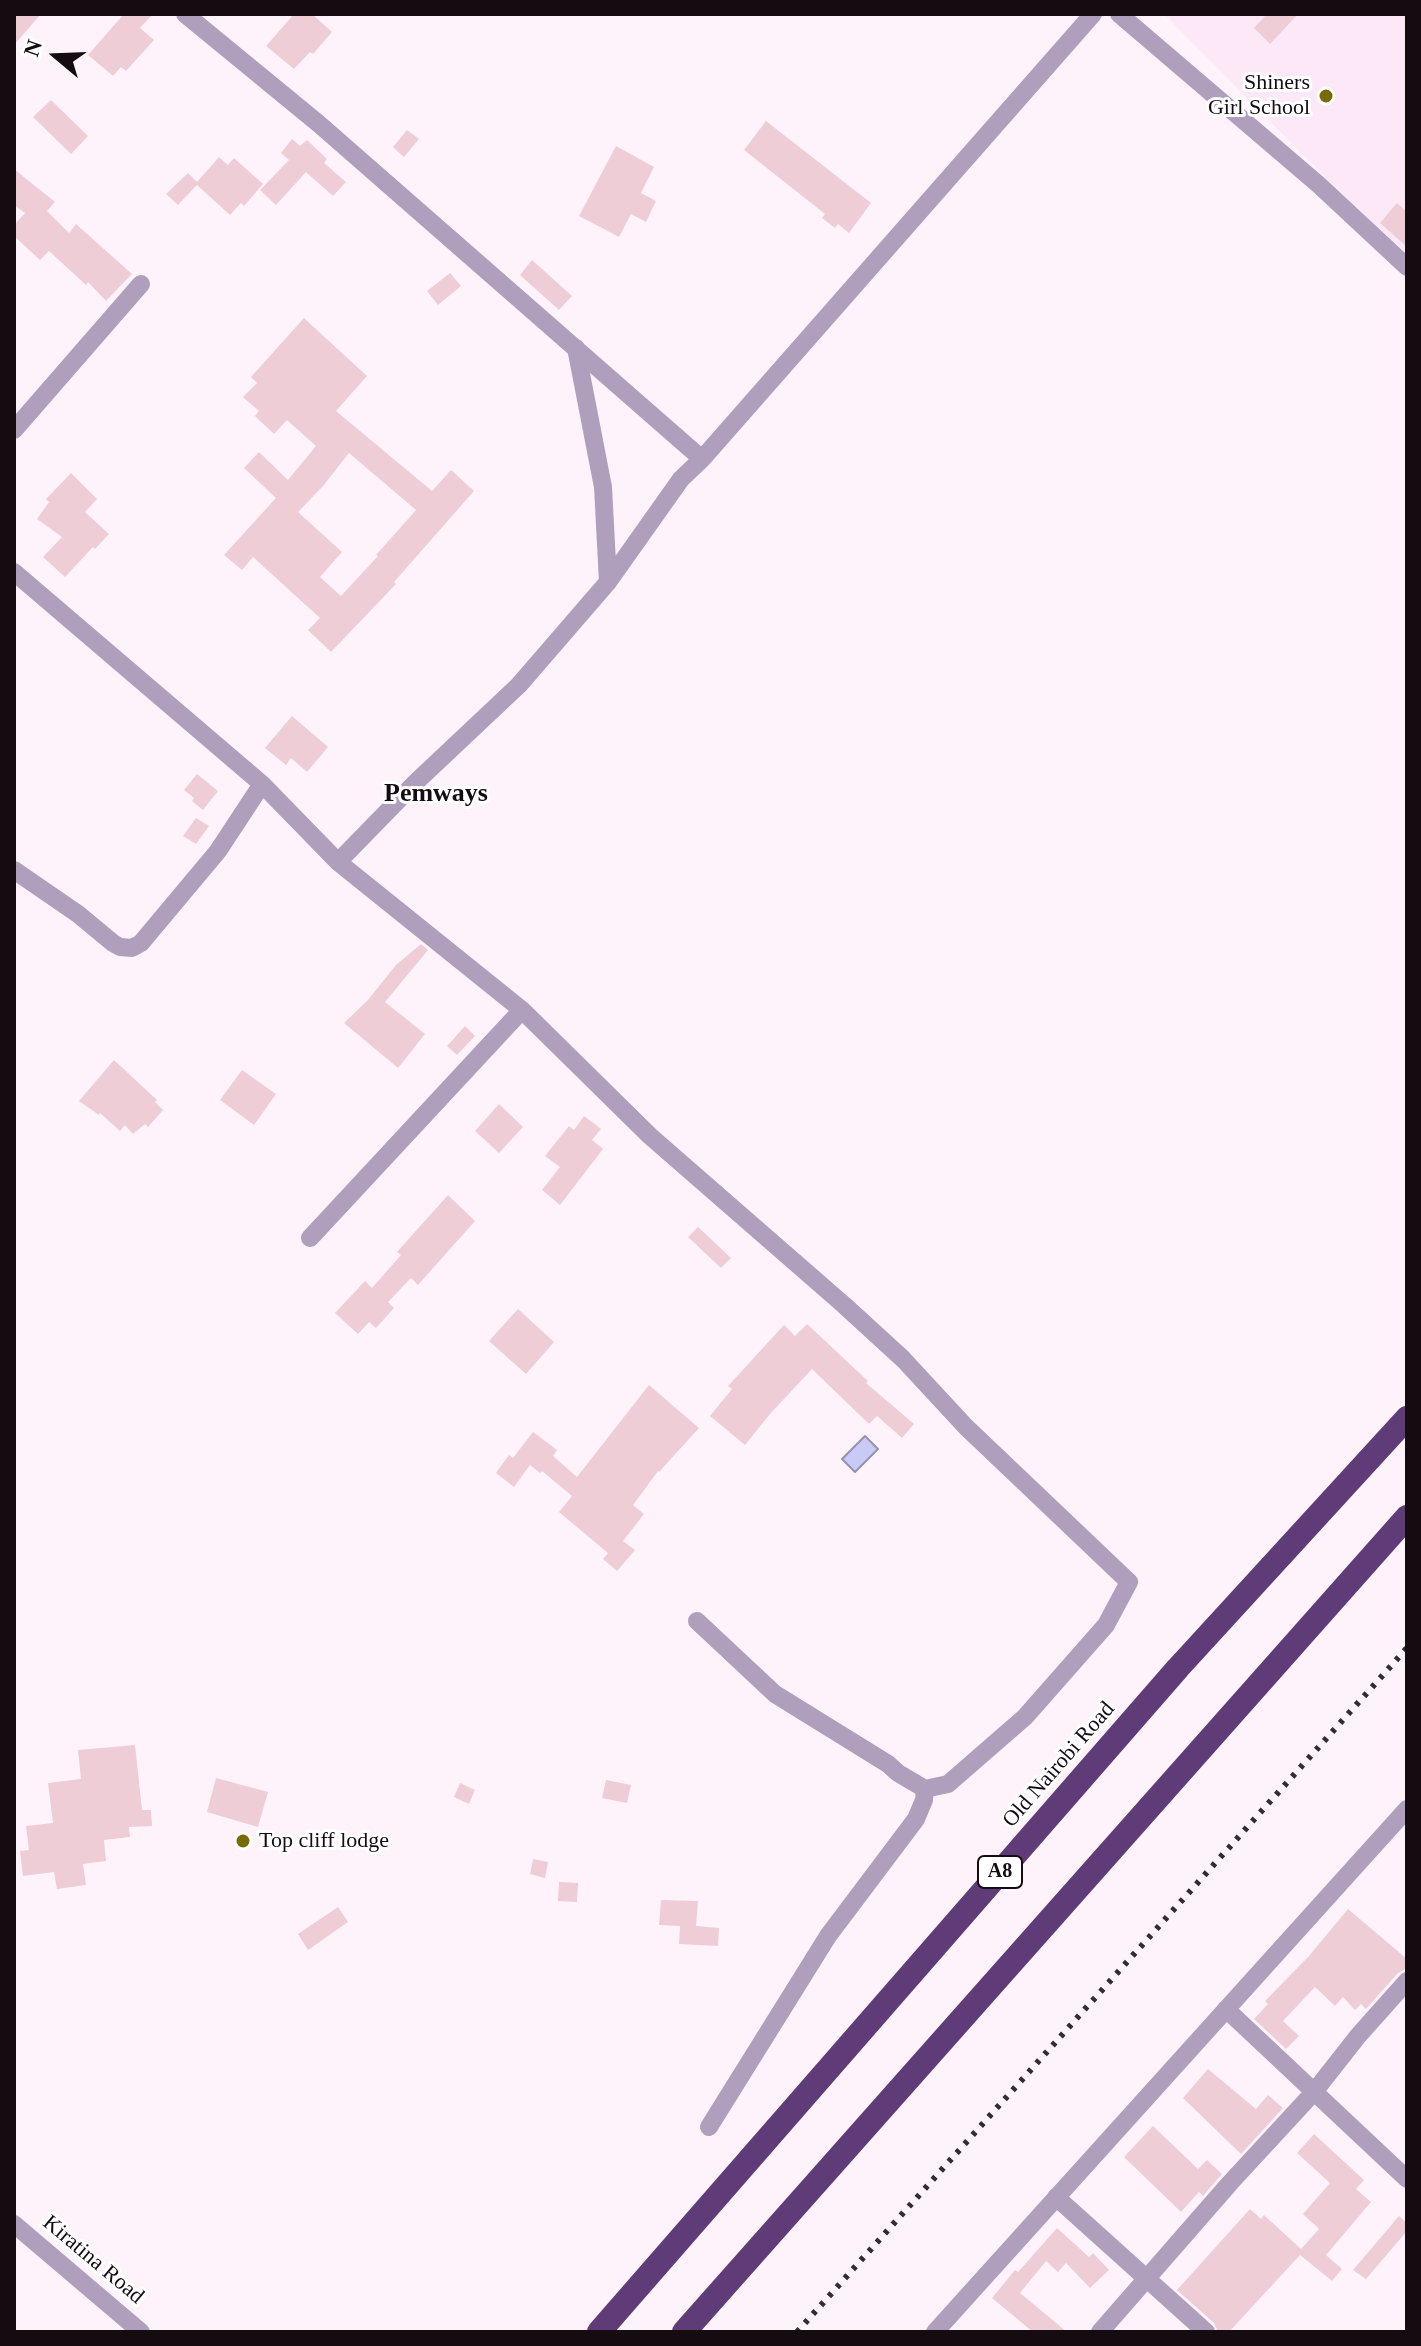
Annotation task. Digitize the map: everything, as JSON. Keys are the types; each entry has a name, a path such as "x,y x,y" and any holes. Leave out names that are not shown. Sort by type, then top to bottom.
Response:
{"highway":[{"name":"Old Nairobi Road","path":"599,2332 1178,1668 1407,1418"},
{"path":"684,2332 1407,1517"}],"street":[{"path":"185,14 319,124 702,459"},
{"path":"338,862 415,783 519,685 608,582 681,479 702,459 1093,14"},
{"path":"1119,14 1307,175 1407,267"},
{"path":"14,430 141,284"},
{"path":"576,348 603,487 608,582"},
{"path":"14,572 262,784 338,862 522,1010 650,1136 903,1359 966,1427 1129,1582 1106,1625 1025,1717 948,1784 925,1789 775,1694 697,1621"},
{"path":"14,870 67,906 113,943 132,948 141,943 218,851 262,784"},
{"path":"310,1238 522,1010"},
{"path":"709,2127 828,1936 916,1819 925,1789"},
{"path":"935,2332 1407,1809"},
{"path":"1100,2332 1314,2092 1407,1981"},
{"path":"1226,2009 1407,2179"},
{"path":"1056,2197 1206,2332"},
{"name":"Kiratina Road","path":"14,2224 141,2332"}],"shaded area":[{"name":"Shiners Girl School","path":"1164,14 1407,14 1407,254 1327,179"}],"water":[{"path":"865,1436 878,1449 855,1472 842,1459"}],"building":[{"path":"14,14 41,14 14,45"},
{"path":"124,14 153,14 140,28 154,40 126,71 121,67 113,76 88,55"},
{"path":"294,14 312,14 332,32 313,54 310,52 294,69 266,46"},
{"path":"1267,14 1298,14 1270,44 1254,28"},
{"path":"51,100 88,136 71,154 33,117"},
{"path":"766,121 871,203 849,233 838,224 835,228 822,218 825,214 744,150"},
{"path":"407,130 419,139 404,157 393,147"},
{"path":"292,139 300,146 307,140 327,159 324,163 346,182 333,196 306,172 276,205 260,190 289,160 281,153"},
{"path":"616,146 654,167 641,193 656,201 646,222 631,214 619,237 579,216"},
{"path":"219,157 228,165 234,158 263,184 244,206 241,203 230,215 197,185 178,205 166,194 188,173 197,182"},
{"path":"14,169 55,202 47,211 69,233 76,224 132,274 106,301 88,282 86,285 49,251 40,260 14,236 14,225 25,213 14,205"},
{"path":"1397,203 1407,212 1407,247 1380,223"},
{"path":"532,260 572,296 559,310 520,275"},
{"path":"450,273 461,286 438,305 427,291"},
{"path":"304,318 367,376 336,411 432,491 451,470 474,491 394,582 396,584 331,652 308,630 320,618 253,557 242,570 224,555 276,498 244,468 259,452 288,480 316,446 287,420 274,434 255,416 259,411 243,397 257,383 251,377","holes":["349,453 416,510 341,596 320,577 342,552 298,512"]},
{"path":"71,473 97,499 85,512 109,534 65,577 43,557 62,537 37,519 49,502 46,499"},
{"path":"292,716 328,747 307,772 291,758 286,765 265,748"},
{"path":"197,774 218,791 203,810 184,790"},
{"path":"196,818 209,826 196,844 183,836"},
{"path":"421,944 428,950 385,1002 425,1034 398,1068 344,1023 368,1000 396,965"},
{"path":"465,1026 475,1036 457,1055 447,1046"},
{"path":"114,1060 157,1100 155,1102 163,1110 148,1127 145,1124 133,1134 125,1125 120,1131 100,1113 79,1101"},
{"path":"242,1070 276,1094 254,1125 220,1100"},
{"path":"499,1104 523,1127 499,1153 475,1131"},
{"path":"584,1116 601,1129 592,1140 603,1149 560,1205 542,1190 560,1167 545,1156 569,1126 574,1130"},
{"path":"448,1195 475,1221 418,1285 411,1278 388,1302 394,1308 376,1328 369,1322 358,1334 335,1313 365,1281 372,1288 401,1255 397,1252"},
{"path":"698,1227 731,1258 721,1268 688,1237"},
{"path":"518,1309 554,1342 526,1374 489,1341"},
{"path":"807,1324 868,1381 866,1383 914,1424 902,1438 877,1416 869,1424 812,1369 745,1445 710,1416 732,1389 728,1386 784,1325 795,1336"},
{"path":"649,1385 699,1428 658,1471 633,1505 644,1514 623,1541 635,1550 617,1571 603,1559 608,1553 559,1512 572,1496 542,1471 540,1473 530,1465 514,1487 496,1473 509,1455 513,1458 533,1432 557,1450 553,1456 577,1477"},
{"path":"135,1745 142,1810 151,1810 152,1826 129,1827 130,1837 104,1840 106,1861 83,1864 86,1885 57,1889 54,1872 23,1876 20,1851 29,1850 26,1826 53,1823 48,1783 81,1779 78,1750"},
{"path":"216,1778 268,1792 258,1827 207,1812"},
{"path":"606,1780 631,1785 627,1803 602,1798"},
{"path":"460,1783 475,1790 469,1804 454,1797"},
{"path":"533,1859 548,1862 545,1878 530,1874"},
{"path":"559,1882 578,1883 577,1902 558,1901"},
{"path":"661,1900 698,1901 696,1926 719,1928 718,1946 679,1944 680,1926 659,1925"},
{"path":"338,1907 348,1922 308,1950 298,1934"},
{"path":"1348,1909 1407,1959 1407,1968 1398,1973 1366,2009 1361,2004 1355,2010 1343,1997 1335,2006 1315,1987 1283,2021 1299,2036 1286,2049 1254,2019 1268,2004 1265,2001 1309,1956"},
{"path":"1208,2069 1256,2109 1268,2095 1283,2108 1241,2154 1183,2098"},
{"path":"1153,2126 1198,2169 1207,2160 1222,2174 1203,2196 1199,2192 1181,2212 1124,2157"},
{"path":"1314,2134 1364,2180 1356,2189 1371,2202 1326,2255 1342,2269 1332,2281 1300,2255 1229,2332 1218,2332 1214,2323 1177,2290 1250,2209 1261,2219 1264,2215 1301,2249 1319,2229 1303,2214 1330,2183 1297,2153"},
{"path":"1399,2216 1407,2223 1407,2231 1366,2279 1353,2270"},
{"path":"1057,2228 1089,2257 1093,2253 1109,2270 1090,2288 1066,2263 1058,2272 1046,2261 1020,2293 1067,2332 1033,2332 992,2298"}],"railway":[{"path":"797,2332 1407,1648"}],"place":[{"name":"Shiners Girl School","path":"1326,96"},
{"name":"Top cliff lodge","path":"243,1841"}],"district":[{"name":"Pemways","path":"436,794"}]}
